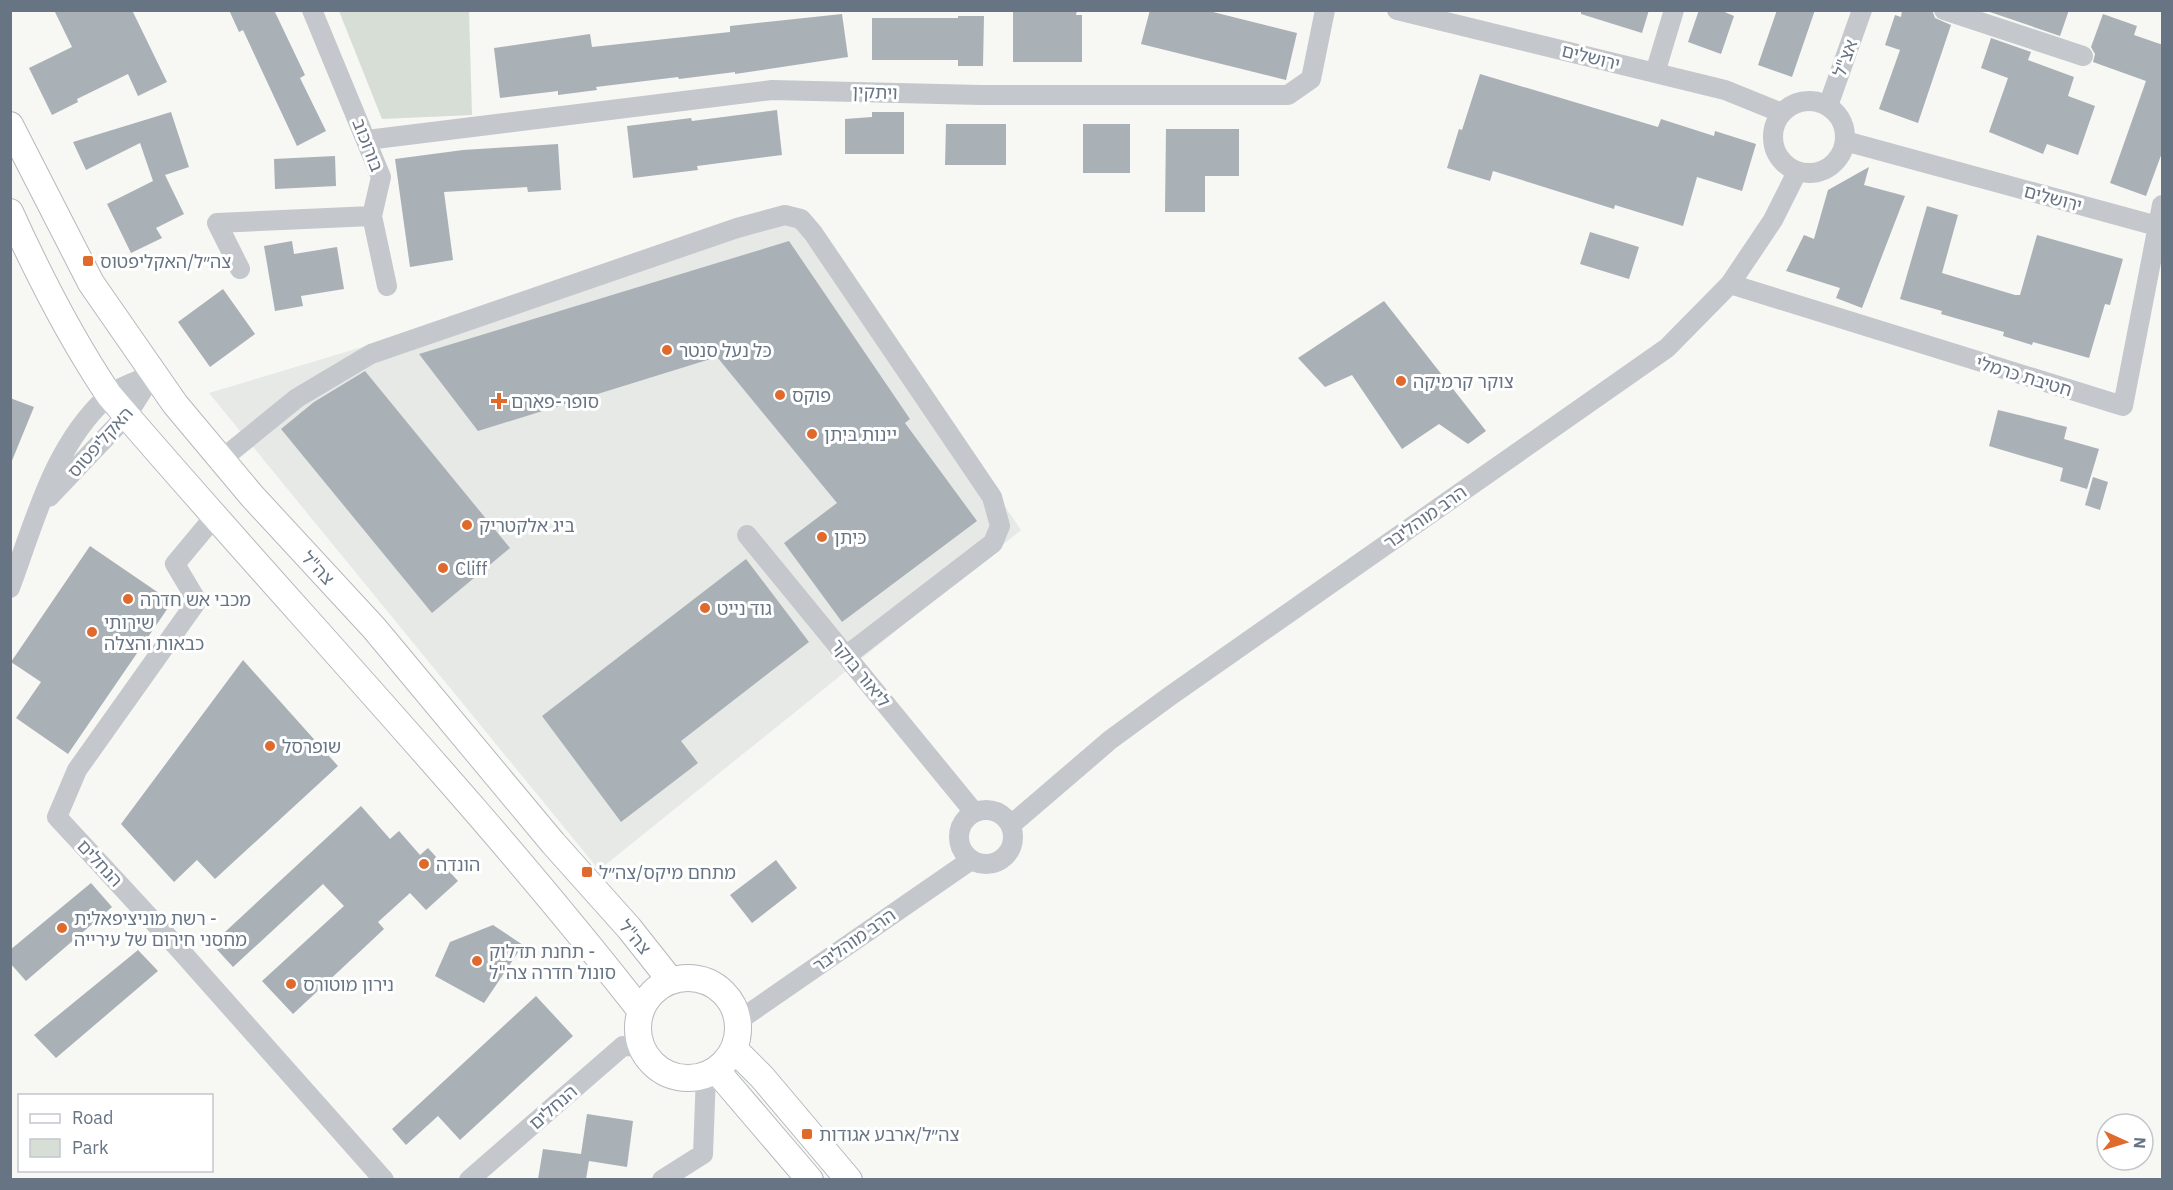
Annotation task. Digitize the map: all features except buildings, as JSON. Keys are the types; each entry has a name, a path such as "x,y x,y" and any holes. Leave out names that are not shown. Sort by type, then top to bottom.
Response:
{"main road":[{"name":"צה\"ל","path":"10,124 91,283 153,374 252,496 374,628 553,843 629,928 671,981"},
{"path":"10,212 42,281 109,395 483,820 576,928 641,1011"},
{"path":"693,978 714,984 734,1006 738,1021 738,1035 729,1057 711,1072 694,1078 668,1074 657,1068 642,1047 638,1023 641,1011 652,993 671,981 693,978"},
{"path":"734,1049 762,1077 849,1179"},
{"path":"711,1072 810,1179"}],"street":[{"name":"בורוכוב","path":"312,10 381,177 372,216 387,286"},
{"name":"ויתקין","path":"367,140 772,90 981,95 1288,95 1311,79 1325,10"},
{"name":"ירושלים","path":"1397,10 1725,90 1782,113"},
{"path":"1654,73 1674,10"},
{"name":"אצ\"ל","path":"1828,106 1862,10"},
{"path":"1944,10 2083,56"},
{"path":"1804,101 1828,106 1841,121 1845,141 1836,161 1828,168 1818,172 1797,172 1786,166 1778,157 1773,134 1775,123 1782,113 1792,105 1804,101"},
{"name":"ירושלים","path":"1845,141 2157,226"},
{"name":"הרב מוהליבר","path":"1011,825 1110,740 1170,696 1667,348 1730,284 1773,220 1797,172"},
{"name":"חטיבת כרמלי","path":"1730,284 2123,406 2163,205"},
{"path":"222,459 297,399 371,354 737,228 785,215 801,219 813,233 992,497 1000,526 993,543 846,656"},
{"path":"240,269 217,223 372,216"},
{"name":"האקליפטוס","path":"10,588 40,506 60,459 75,433 109,395 153,374"},
{"name":"האקליפטוס","path":"40,506 127,415 153,374"},
{"name":"הנחלים","path":"215,516 175,564 197,601 77,770 57,817 179,949 384,1179"},
{"name":"ליאור בוקר","path":"747,535 974,812"},
{"path":"982,810 999,812 1011,825 1013,842 1004,858 988,865 970,860 960,845 961,826 974,812 982,810"},
{"name":"הרב מוהליבר","path":"738,1021 970,860"},
{"name":"הנחלים","path":"470,1179 623,1046 642,1047"},
{"path":"662,1179 703,1154 711,1072"}],"shaded area":[{"path":"806,214 1021,530 599,870 209,393"}],"green space":[{"path":"339,11 469,11 472,115 382,119"}],"place":[{"name":"צה״ל/האקליפטוס","path":"88,261"},
{"name":"כל נעל סנטר","path":"667,350"},
{"name":"צוקר קרמיקה","path":"1401,381"},
{"name":"פוקס","path":"780,395"},
{"name":"סופר-פארם","path":"499,401"},
{"name":"יינות ביתן","path":"812,434"},
{"name":"ביג אלקטריק","path":"467,525"},
{"name":"כיתן","path":"822,537"},
{"name":"Cliff","path":"443,568"},
{"name":"מכבי אש חדרה","path":"128,599"},
{"name":"גוד נייט","path":"705,608"},
{"name":"שירותי כבאות והצלה","path":"92,632"},
{"name":"שופרסל","path":"270,746"},
{"name":"הונדה","path":"424,864"},
{"name":"מתחם מיקס/צה״ל","path":"587,872"},
{"name":"רשת מוניציפאלית - מחסני חירום של עירייה","path":"62,928"},
{"name":"תחנת תדלוק - סונול חדרה צה\"ל","path":"477,961"},
{"name":"נירון מוטורס","path":"291,984"},
{"name":"צה״ל/ארבע אגודות","path":"807,1134"}]}
